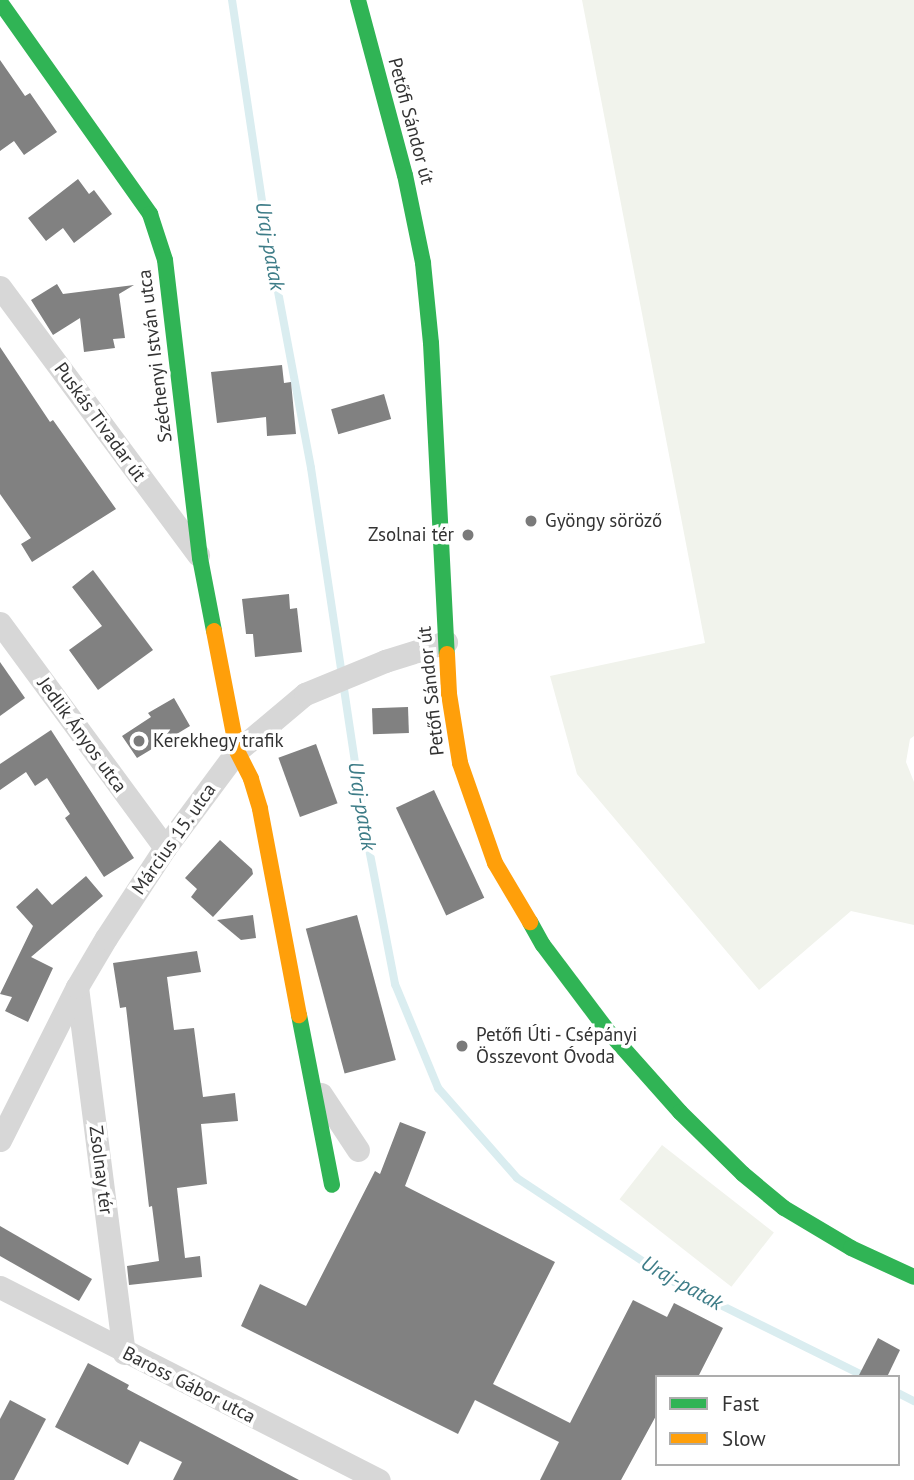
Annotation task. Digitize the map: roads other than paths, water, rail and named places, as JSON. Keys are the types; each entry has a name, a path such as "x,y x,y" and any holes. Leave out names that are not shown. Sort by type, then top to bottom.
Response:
{"street":[{"name":"Petőfi Sándor út","path":"358,0 405,176 423,263 431,343 446,642 455,740 467,790 495,863 542,945 607,1030 643,1072 743,1174 813,1226 914,1277"},
{"name":"Széchenyi István utca","path":"0,2 150,214 165,260 200,558 237,751 251,779 261,809 332,1185"},
{"name":"Puskás Tivadar út","path":"0,287 200,558"},
{"name":"Jedlik Ányos utca","path":"0,623 165,848"},
{"name":"Március 15. utca","path":"0,1140 77,987 165,848 237,751 286,706 324,685 385,661 446,642"},
{"name":"Zsolnay tér","path":"77,987 124,1353"},
{"path":"313,1080 358,1150"},
{"name":"Baross Gábor utca","path":"0,1287 124,1353 379,1480"}],"waterway":[{"name":"Uraj-patak","path":"232,0 265,222 311,468 365,828 395,984 438,1088 517,1178 674,1282 862,1375"},
{"name":"Uraj-patak","path":"900,1394 914,1401"}],"place":[{"name":"Gyöngy söröző","path":"531,521"},
{"name":"Zsolnai tér","path":"468,535"},
{"name":"Kerekhegy trafik","path":"139,741"},
{"name":"Petőfi Úti - Csépányi Összevont Óvoda","path":"462,1046"}]}
